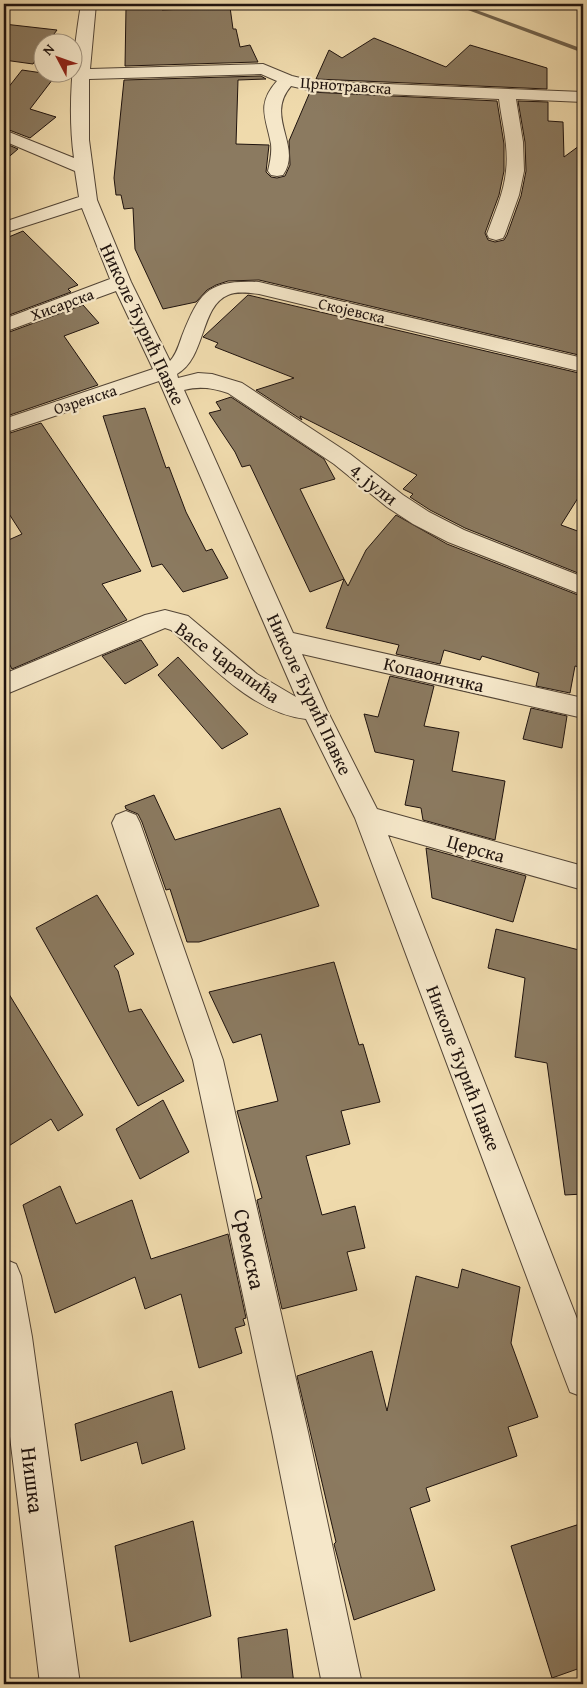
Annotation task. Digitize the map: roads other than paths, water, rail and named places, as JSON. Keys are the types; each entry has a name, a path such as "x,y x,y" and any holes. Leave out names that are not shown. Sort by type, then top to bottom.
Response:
{"street":[{"name":"Николе Ђурић Павке","path":"82,64 88,4"},
{"name":"Црнотравска","path":"82,74 263,70 287,80 313,86 583,96"},
{"path":"277,171 281,159 281,148 270,104 275,93 287,80"},
{"name":"Николе Ђурић Павке","path":"81,82 80,140 88,200 121,282 169,379 314,710 368,818 583,1379"},
{"path":"496,234 510,194 515,172 515,157 507,94"},
{"path":"4,135 83,168"},
{"path":"4,228 88,200"},
{"name":"Хисарска","path":"4,326 121,282"},
{"name":"Скојевска","path":"169,379 181,362 202,311 217,292 229,287 259,288 583,365"},
{"name":"Озренска","path":"4,426 169,379"},
{"name":"4. јули","path":"169,379 212,380 235,388 334,454 395,501 421,518 456,536 583,586"},
{"name":"Васе Чарапића","path":"4,685 165,619 179,623 245,679 270,695 291,706 314,710"},
{"name":"Копаоничка","path":"285,641 583,708"},
{"name":"Церска","path":"368,818 583,878"},
{"name":"Сремска","path":"126,823 208,1060 288,1422 342,1684"},
{"name":"Нишка","path":"4,1276 15,1337 60,1684"}],"waterway":[{"path":"455,4 583,51"}]}
